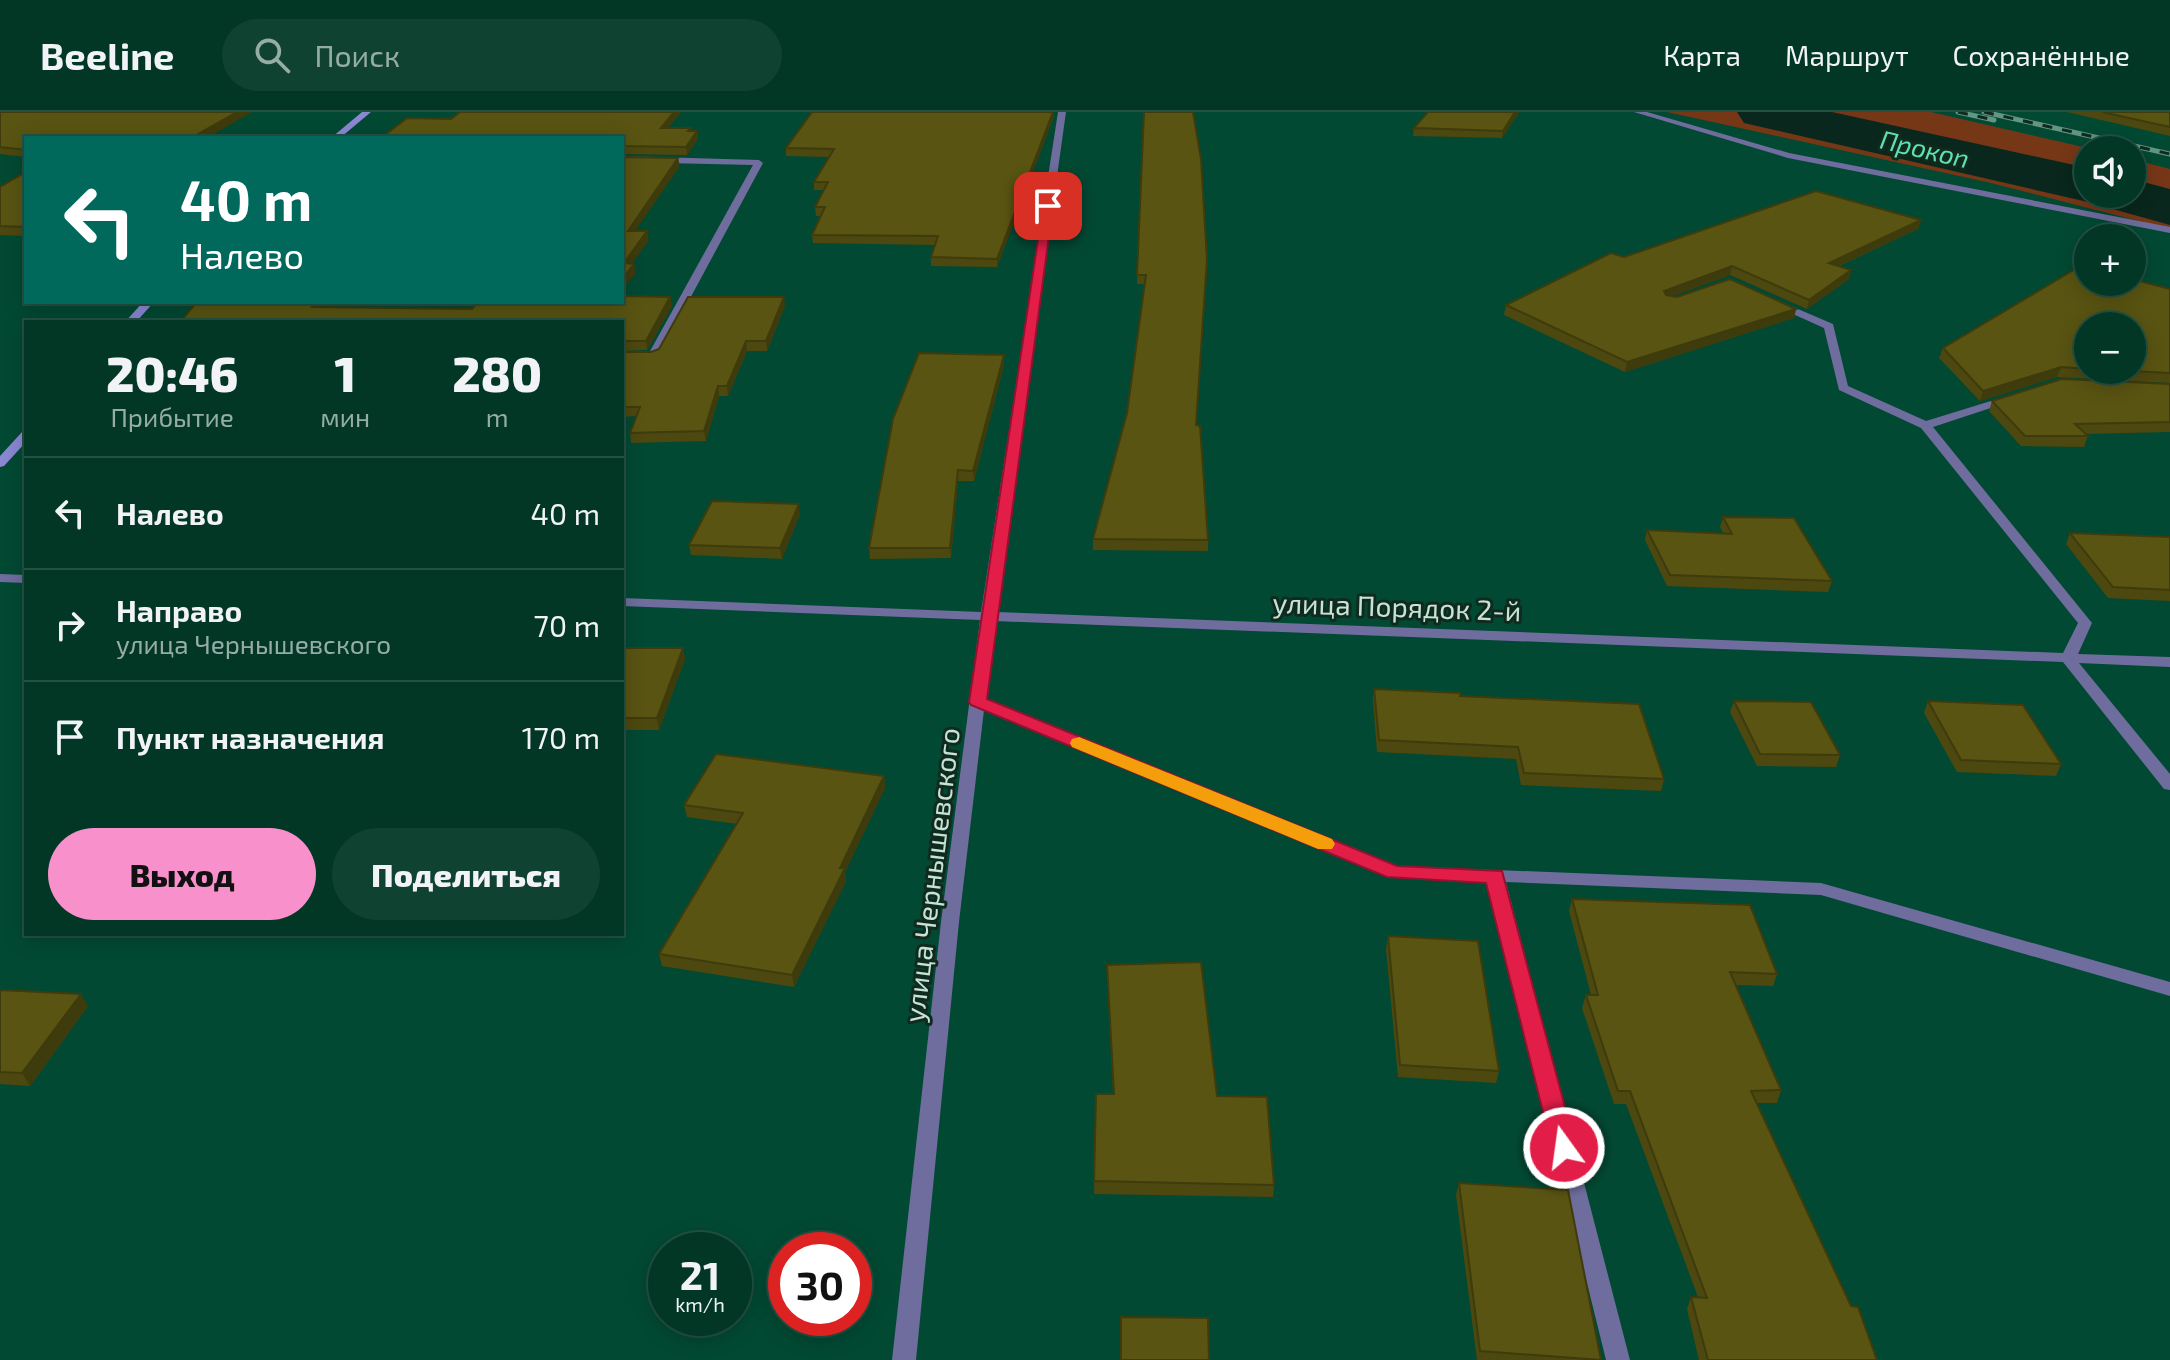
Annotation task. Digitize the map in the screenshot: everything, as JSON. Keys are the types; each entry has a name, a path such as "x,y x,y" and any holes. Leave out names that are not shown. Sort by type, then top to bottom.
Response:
{"main road":[{"path":"337,136 367,112"},
{"path":"132,320 147,304"},
{"path":"0,463 24,437"}],"street":[{"name":"улица Чернышевского","path":"904,1360 950,922 988,616 1062,112"},
{"path":"1638,112 1788,155 2170,230"},
{"path":"624,159 759,163 653,356 624,356"},
{"path":"1758,294 1829,326 1843,388 1925,425 2085,623 2068,659 2170,785"},
{"path":"1925,425 2028,392"},
{"path":"0,578 24,579"},
{"name":"улица Порядок 2-й","path":"624,602 2170,662"},
{"path":"978,702 1394,872 1821,889 2170,989"},
{"path":"1495,876 1618,1360"}],"shaded area":[{"path":"1667,112 1931,112 2074,145 2074,204 1991,183"},
{"path":"2146,163 2170,169 2170,229 2088,208 2146,208"}],"building":[{"path":"0,112 237,112 195,136 24,136 24,150 0,147"},
{"path":"460,112 674,112 661,128 691,128 688,131 697,131 686,147 624,146 624,136 384,136 407,118 451,119"},
{"path":"812,112 1053,112 997,259 931,257 938,236 812,235 825,207 815,207 828,182 814,182 834,149 786,148"},
{"path":"1144,112 1193,112 1201,159 1207,259 1196,425 1200,426 1208,540 1093,539 1127,413 1146,275 1137,275"},
{"path":"1428,112 1515,112 1503,131 1414,128"},
{"path":"2102,112 2170,112 2170,127"},
{"path":"624,157 678,158 628,231 647,231 624,263"},
{"path":"24,173 24,227 0,226 0,187"},
{"path":"1816,191 1921,220 1829,263 1851,270 1809,300 1732,266 1664,291 1666,295 1677,297 1730,279 1796,309 1627,362 1506,305 1611,253 1624,257"},
{"path":"624,263 634,264 624,276"},
{"path":"2074,270 2074,296 2146,296 2146,283 2170,289 2170,373 2146,372 2146,312 2074,312 2074,368 2061,367 1983,391 1943,348"},
{"path":"624,296 670,297 646,341 624,341 624,320 182,320 195,304 472,309 476,304 624,304"},
{"path":"688,297 784,297 766,341 746,341 727,386 718,386 704,431 630,433 640,407 624,407 624,352 659,349"},
{"path":"919,353 1004,355 973,471 958,470 950,548 869,548 893,419"},
{"path":"2062,379 2074,380 2074,384 2170,384 2170,422 2075,424 2088,436 2025,436 1992,401"},
{"path":"712,501 799,504 780,548 689,545"},
{"path":"1723,517 1794,518 1832,581 1670,575 1647,530 1732,534"},
{"path":"2070,533 2170,537 2170,590 2113,587"},
{"path":"624,648 683,648 657,718 624,718"},
{"path":"1374,689 1639,704 1664,779 1524,773 1518,747 1379,740"},
{"path":"1734,701 1811,702 1840,755 1760,754"},
{"path":"1928,701 2023,705 2061,764 1961,760"},
{"path":"716,754 884,776 840,868 845,868 792,975 659,954 743,813 684,805"},
{"path":"1572,899 1750,905 1777,974 1730,972 1781,1090 1751,1091 1851,1306 1858,1307 1877,1360 1708,1360 1691,1297 1707,1298 1630,1091 1618,1091 1586,995 1598,995"},
{"path":"1388,936 1478,941 1499,1071 1400,1065"},
{"path":"1201,962 1217,1096 1267,1097 1274,1185 1094,1181 1096,1094 1114,1094 1107,965"},
{"path":"0,990 81,994 22,1073 0,1072"},
{"path":"1459,1183 1568,1190 1601,1360 1480,1351"},
{"path":"1121,1317 1208,1318 1209,1360 1121,1360"}],"waterway":[{"name":"Прокоп","path":"1762,112 2074,182"},
{"name":"Прокоп","path":"2146,200 2170,207"}],"railway":[{"path":"1958,112 1994,120"},
{"path":"1984,112 2170,154"}],"slow traffic":[{"path":"1079,743 1325,844"}],"route":[{"path":"1048,206 978,702 1394,872 1495,876 1564,1148"}]}
